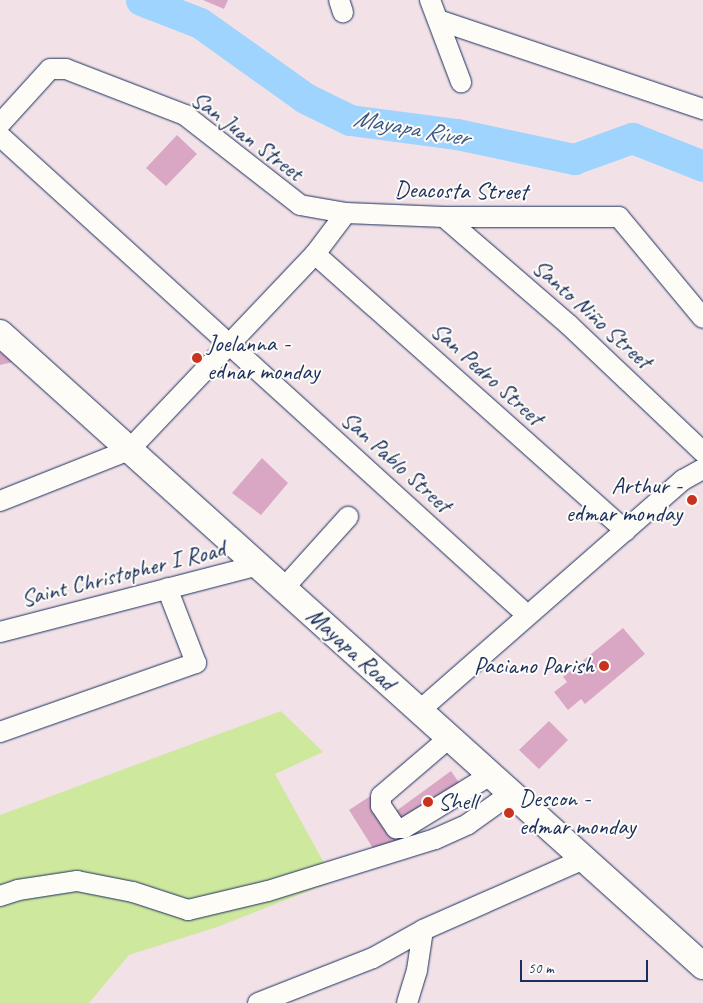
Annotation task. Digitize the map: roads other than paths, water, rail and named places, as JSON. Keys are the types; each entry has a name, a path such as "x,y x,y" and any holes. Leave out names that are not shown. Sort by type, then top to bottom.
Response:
{"main road":[{"name":"Mayapa Road","path":"0,333 259,565 489,776 586,858 703,966"}],"street":[{"path":"430,0 461,82"},
{"path":"438,20 703,109"},
{"name":"San Juan Street","path":"0,124 50,69 66,69 185,115 300,205 346,213"},
{"path":"0,136 230,345"},
{"path":"0,502 130,450 315,254 346,213"},
{"name":"Deacosta Street","path":"346,213 444,217 619,217 703,318"},
{"name":"Santo Niño Street","path":"444,217 569,326 703,452"},
{"name":"San Pedro Street","path":"315,254 626,531"},
{"name":"San Pablo Street","path":"230,345 527,616"},
{"path":"419,711 683,480 703,469"},
{"path":"284,588 348,516"},
{"name":"Saint Christopher I Road","path":"0,632 259,565"},
{"path":"0,732 196,663 167,588"},
{"path":"449,738 381,796 381,806 396,828 404,828 489,776"},
{"path":"0,896 18,890 77,881 133,892 188,910 268,891 435,839 468,824 510,794"},
{"path":"258,1003 373,958 423,930 586,858"},
{"path":"407,1003 417,970 423,930"}],"waterway":[{"name":"Mayapa River","path":"141,0 200,23 305,98 350,120 457,134 574,159 632,138 703,166"}],"place":[{"name":"Joelanna - ednar monday","path":"197,358"},
{"name":"Arthur - edmar monday","path":"692,500"},
{"name":"Paciano Parish","path":"604,666"},
{"name":"Shell","path":"428,802"},
{"name":"Descon - edmar monday","path":"509,813"}]}
